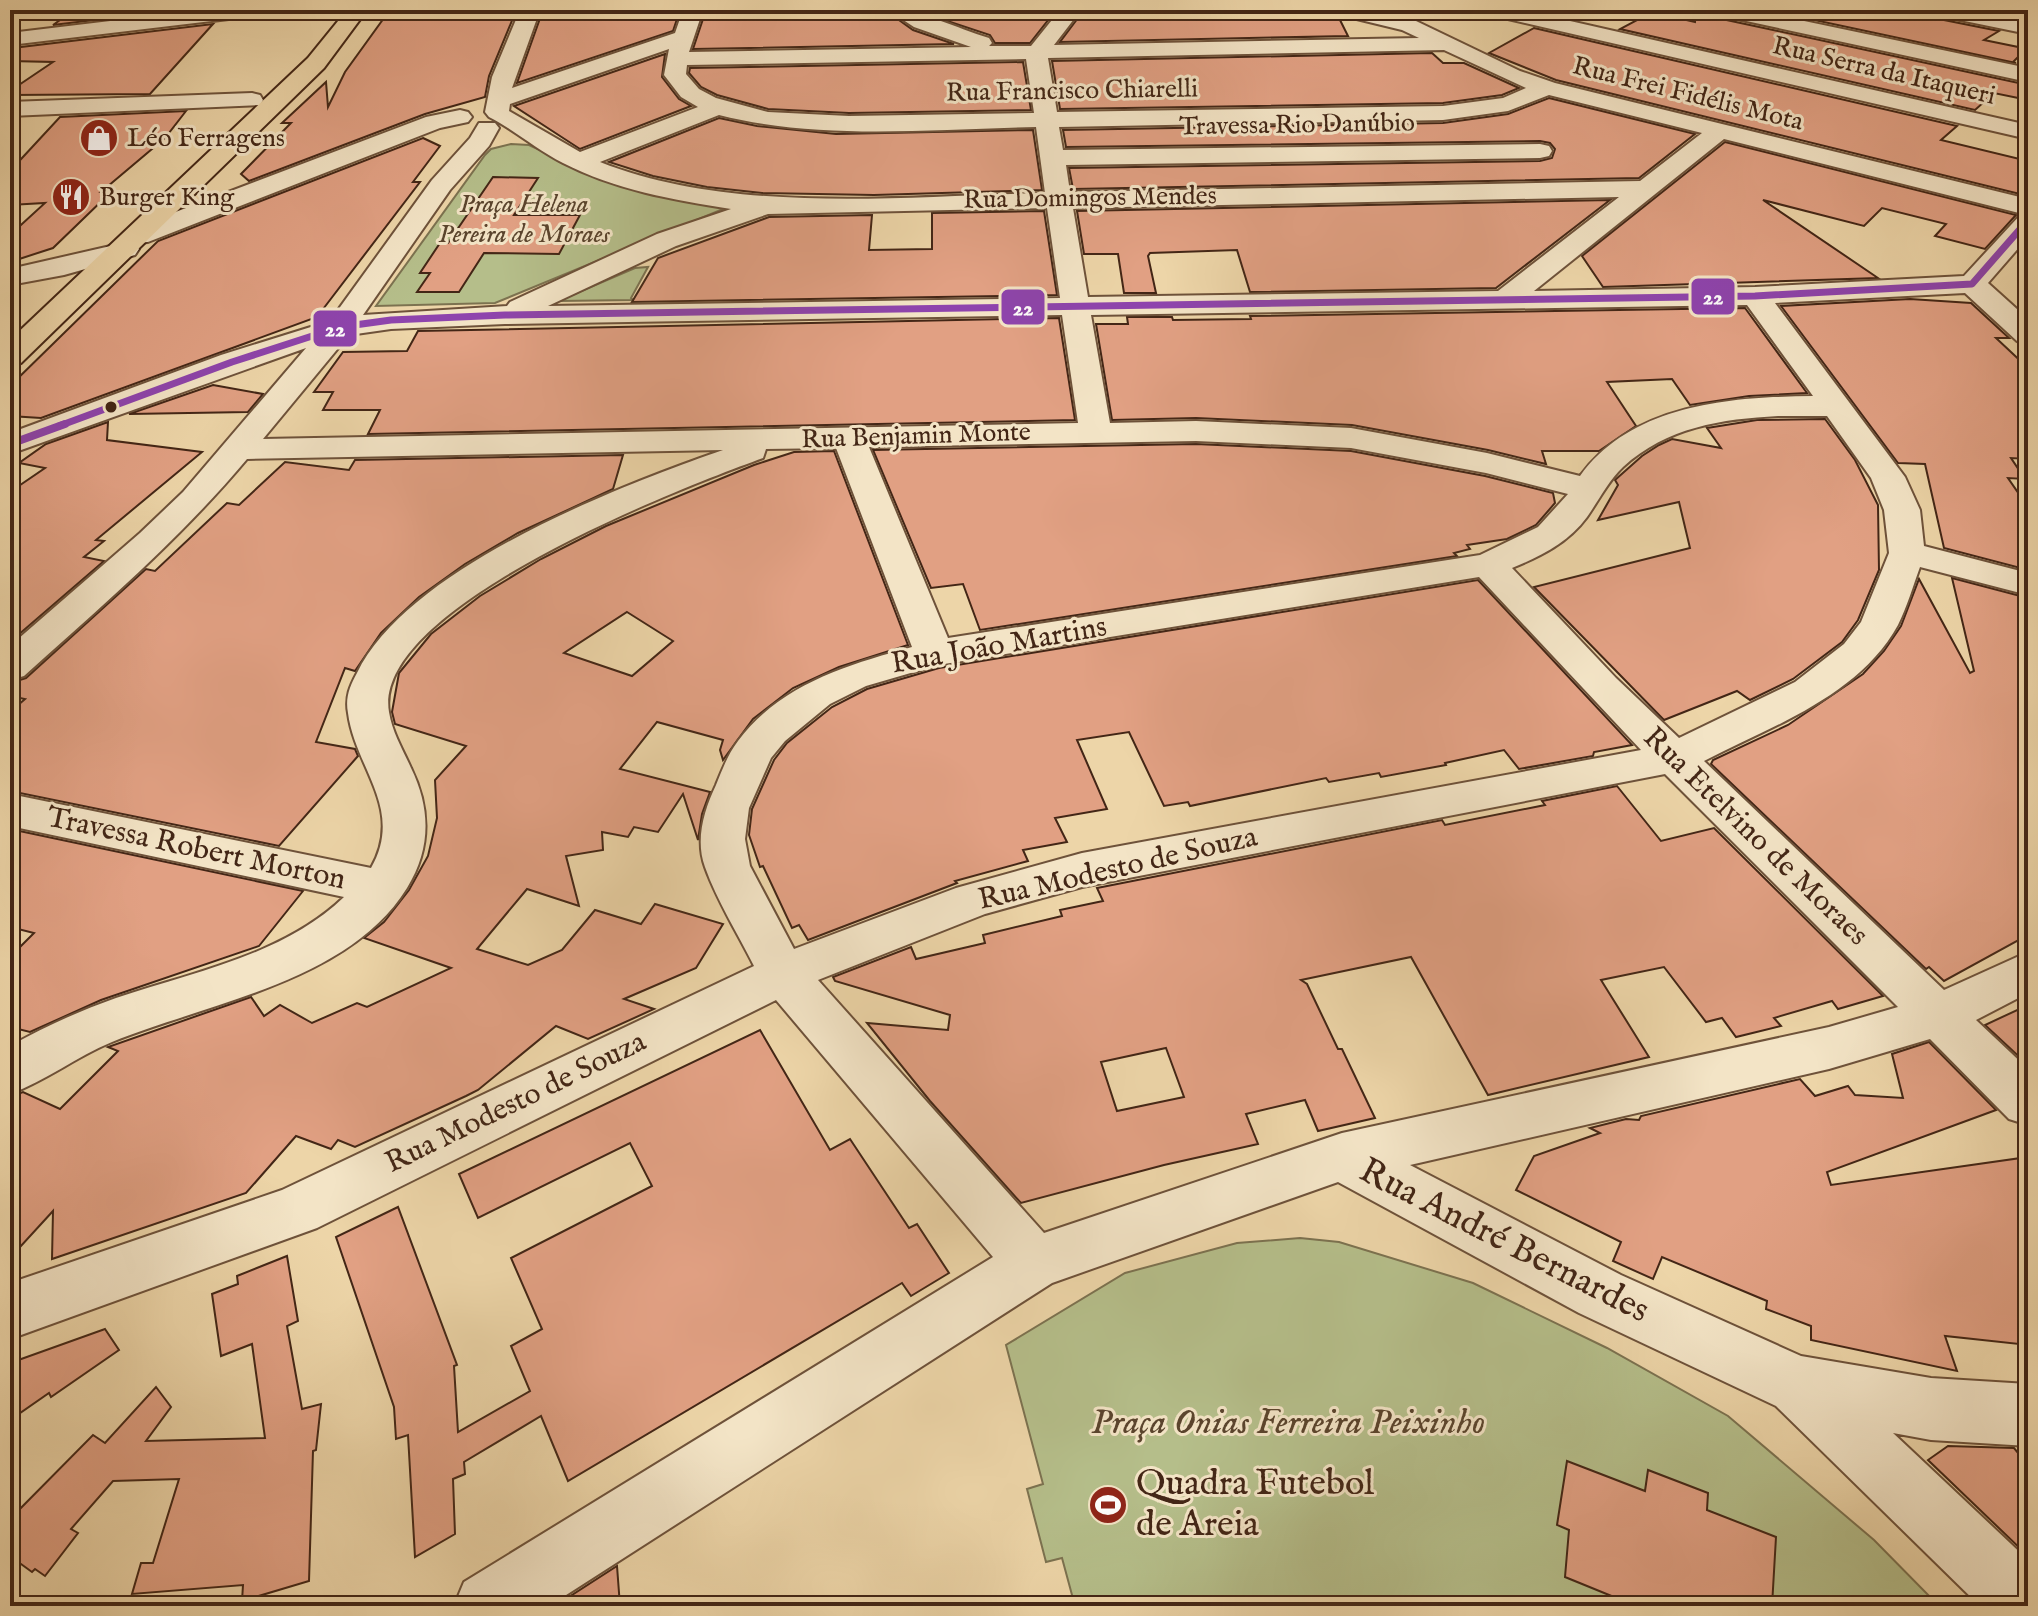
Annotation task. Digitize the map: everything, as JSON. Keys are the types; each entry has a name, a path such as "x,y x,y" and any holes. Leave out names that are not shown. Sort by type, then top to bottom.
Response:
{"main road":[{"path":"10,357 123,239 316,63 357,10"},
{"path":"136,203 307,47 324,19"},
{"path":"25,303 64,267"}],"street":[{"path":"10,39 254,10"},
{"path":"10,667 153,541 239,449 340,327 441,185 480,141 483,115 530,10"},
{"path":"693,10 676,59 1031,54 1449,34"},
{"path":"898,10 953,34 1031,54"},
{"path":"1031,54 1071,10"},
{"path":"1723,10 2028,75"},
{"name":"Rua Frei Fidélis Mota","path":"1355,11 1422,31 1449,34 1512,76 1547,88 2028,207"},
{"name":"Rua Serra da Itaqueri","path":"1487,11 2028,132"},
{"path":"1945,11 2028,28"},
{"path":"10,277 64,267 123,239 390,141 483,115 685,36"},
{"path":"1031,54 1055,158 1095,431"},
{"name":"Rua Francisco Chiarelli","path":"676,59 675,75 690,93 720,107 768,118 823,123 1443,113 1508,104 1547,88"},
{"path":"10,128 20,109 252,100"},
{"path":"580,161 720,107"},
{"name":"Rua Domingos Mendes","path":"483,115 580,161 634,181 768,206 1645,189"},
{"path":"1506,299 1721,130"},
{"name":"Travessa Rio Danúbio","path":"1055,158 1540,151"},
{"path":"505,315 633,254 732,216 768,206"},
{"path":"1972,284 2028,220"},
{"path":"10,444 232,362 340,327 391,320 505,315 1755,296 1972,284 2028,335"},
{"name":"Rua Modesto de Souza","path":"10,1311 297,1210 783,974 973,900 1082,870 1674,758 1809,691 1858,653 1879,624 1907,553 1902,510 1888,477 1755,296"},
{"name":"Rua João Martins","path":"1034,1263 783,974 727,866 723,839 727,808 752,752 770,731 816,695 878,668 934,653 1488,565 1539,542 1559,527 1610,461 1638,440 1675,423 1745,408 1838,406"},
{"path":"10,431 43,432"},
{"name":"Rua Benjamin Monte","path":"239,449 1196,431 1351,438 1487,463 1587,488"},
{"path":"849,439 934,653"},
{"path":"10,1072 57,1044 96,1027 267,965 304,948 352,917 383,888 404,851 407,834 394,775 372,732 368,693 384,654 421,617 471,582 559,531 683,476 782,440"},
{"path":"1907,553 2028,584"},
{"name":"Rua Etelvino de Moraes","path":"1488,565 1602,687 1936,1017 2028,1103"},
{"name":"Travessa Robert Morton","path":"10,810 383,888"},
{"name":"Rua André Bernardes","path":"1342,1157 1829,1048 1936,1017 2028,971"},
{"path":"488,1606 1034,1263 1342,1157"},
{"name":"Rua André Bernardes","path":"1342,1157 1600,1294 1798,1385 1931,1409 2028,1415"},
{"path":"1798,1385 2028,1606"}],"green space":[{"name":"Praça Helena Pereira de Moraes","path":"511,144 529,145 572,165 728,207 495,303 376,306 485,155 491,149"},
{"path":"648,267 631,298 633,300 558,301 635,268"},
{"name":"Praça Onias Ferreira Peixinho","path":"1300,1238 1339,1242 1473,1283 1607,1348 1728,1416 1874,1540 1939,1606 1075,1606 1062,1558 1046,1562 1027,1489 1043,1484 1006,1345 1125,1273 1237,1243"}],"building":[{"path":"177,10 53,25 70,13"},
{"path":"543,10 680,10 673,31 517,83"},
{"path":"706,10 885,10 913,30 954,44 693,49"},
{"path":"914,10 1056,10 1030,43 995,43 990,35"},
{"path":"1084,10 1265,10 1281,15 1319,15 1339,18 1348,36 1060,42"},
{"path":"1696,10 1710,10 1722,19 2028,85 2028,100 1994,93 1975,110 1620,29 1652,12 1695,22"},
{"path":"1767,10 1924,10 1939,19 1999,31 1984,40 2023,48 2021,51 2024,51 2013,62 2016,63"},
{"path":"474,11 516,11 489,76 485,97 425,114 249,181 241,174 291,123 282,123 326,82 328,107 345,72 384,18 473,14"},
{"path":"213,24 150,94 10,95 10,91 53,62 10,61 10,54 21,47"},
{"path":"1534,28 1957,126 1941,140 2028,161 2028,196 1556,80 1489,53"},
{"path":"1432,53 1443,63 1464,63 1519,88 1502,95 1443,103 1060,109 1052,61"},
{"path":"665,54 662,77 679,99 691,106 580,149 514,106"},
{"path":"1023,62 1031,110 849,113 768,109 717,95 701,87 689,73 690,68"},
{"path":"1549,98 1695,134 1639,178 1073,189 1069,168 1540,161 1552,158 1555,149 1550,143 1540,141 1066,147 1063,130 1443,123 1508,114"},
{"path":"186,111 165,138 101,192 111,192 53,248 10,262 10,235 45,203 10,205 10,171 60,117"},
{"path":"719,118 757,126 836,134 1033,130 1042,190 874,195 762,193 707,187 653,176 609,162"},
{"path":"423,138 440,146 413,182 420,182 317,317 41,418 10,416 10,386 158,241"},
{"path":"1725,142 2016,215 1985,249 1935,236 1946,224 1882,208 1864,226 1763,200 1878,278 1603,287 1582,256"},
{"path":"493,177 538,178 514,215 580,215 559,254 484,253 459,292 417,292 430,273 420,273 440,243 448,243"},
{"path":"1610,200 1496,288 1250,292 1237,250 1150,253 1148,256 1156,293 1124,293 1118,254 1084,254 1077,211"},
{"path":"1044,211 1057,295 632,302 658,258 769,217 872,215 869,250 932,249 932,213"},
{"path":"1910,299 1971,303 2009,338 1996,338 2028,368 2028,459 2011,458 2025,479 2008,478 2021,497 2028,536 2028,570 1944,548 1925,464 1898,463 1781,306"},
{"path":"1745,308 1807,393 1749,396 1690,405 1672,379 1607,382 1636,426 1599,451 1542,451 1546,464 1352,425 1196,418 1112,420 1096,324 1128,324 1127,317 1251,319 1250,316"},
{"path":"1059,318 1075,420 368,434 380,410 323,410 333,392 314,392 343,352 407,351 418,331"},
{"path":"213,385 263,394 248,412 129,414"},
{"path":"1825,419 1855,460 1878,505 1879,570 1858,620 1842,642 1793,679 1750,700 1737,691 1664,720 1534,587 1690,548 1679,502 1598,520 1618,485 1615,480 1659,445 1672,439 1721,448 1707,428 1757,420"},
{"path":"108,422 107,440 202,452 96,540 104,541 84,557 104,561 10,642 10,492 45,468 19,463 46,444"},
{"path":"1196,444 1351,451 1485,476 1553,493 1555,503 1536,525 1507,539 1467,545 1470,549 1454,553 1457,556 980,630 963,584 931,588 873,450"},
{"path":"834,451 908,645 839,667 793,688 753,719 723,760 720,750 723,740 657,722 620,769 710,792 702,814 698,840 683,794 658,832 634,827 628,837 602,832 603,850 566,856 579,906 527,889 477,949 528,965 562,950 595,910 641,924 655,904 723,924 696,968 624,999 654,1009 588,1039 556,1026 478,1090 355,1147 338,1140 331,1149 296,1136 246,1193 52,1259 53,1211 10,1258 10,1097 23,1092 60,1109 118,1051 108,1047 251,997 264,1016 280,1005 312,1023 357,1003 367,1007 451,968 364,938 384,922 409,890 428,856 437,818 435,780 466,746 395,724 392,712 399,673 431,634 480,596 541,559 606,526 754,465 794,452","holes":["627,612 673,641 632,676 564,653"]},
{"path":"623,455 613,489 518,533 465,564 419,597 381,633 355,671 345,668 316,742 355,749 358,756 279,846 10,791 10,712 25,699 10,696 10,683 26,678 146,569 155,571 227,503 239,505 285,462 349,470 355,460"},
{"path":"1952,578 2028,598 2028,935 1944,981 1929,967 1926,969 1711,764 1713,760 1788,725 1863,674 1901,626 1919,579 1970,673 1974,671"},
{"path":"1478,580 1632,745 1594,752 1593,756 1519,769 1504,750 1381,777 1379,773 1329,782 1326,778 1190,806 1188,802 1164,806 1129,732 1077,740 1107,809 1055,818 1067,842 1023,850 1028,861 955,881 957,883 808,940 799,925 792,928 763,866 760,867 749,835 752,809 774,760 787,743 832,707 867,689 939,668"},
{"path":"1617,786 1661,841 1714,828 1883,996 1838,1009 1832,1001 1774,1018 1781,1026 1736,1037 1722,1018 1706,1022 1664,967 1601,980 1649,1057 1488,1095 1411,957 1301,980 1307,984 1338,1049 1342,1049 1375,1118 1318,1131 1305,1100 1246,1114 1258,1144 1021,1203 930,1101 867,1023 948,1030 950,1015 835,981 833,977 911,947 916,959 985,943 983,935 1062,916 1060,910 1103,901 1097,888 1442,820 1445,825 1545,805 1542,801","holes":["1166,1048 1184,1097 1117,1111 1101,1062"]},
{"path":"10,829 303,891 259,946 101,1000 30,1032 10,1027 10,957 34,933 10,927"},
{"path":"2028,1005 2028,1065 1985,1025"},
{"path":"760,1030 830,1150 850,1139 909,1228 917,1224 949,1273 911,1296 902,1283 568,1481 541,1416 464,1462 465,1474 453,1479 455,1534 415,1557 408,1435 396,1439 394,1407 336,1237 398,1207 457,1365 454,1366 458,1432 530,1391 511,1346 542,1329 511,1258 652,1186 630,1143 478,1218 459,1174"},
{"path":"1929,1042 1996,1110 1827,1172 1831,1185 2028,1157 2028,1345 1945,1336 1957,1371 1811,1340 1811,1326 1766,1309 1767,1301 1662,1257 1653,1279 1613,1261 1621,1242 1516,1190 1534,1156 1600,1133 1590,1128 1626,1119 1639,1120 1641,1116 1800,1079 1815,1096 1848,1086 1855,1095 1903,1098 1892,1054"},
{"path":"287,1256 298,1321 287,1326 302,1409 321,1404 316,1450 313,1451 309,1581 242,1601 243,1585 132,1594 141,1563 153,1563 179,1479 113,1481 71,1529 78,1533 45,1576 35,1569 32,1572 10,1556 10,1519 93,1435 105,1443 156,1387 171,1407 146,1441 265,1438 252,1344 221,1356 212,1294 238,1284 237,1276"},
{"path":"105,1329 119,1350 51,1397 49,1393 10,1420 10,1363"},
{"path":"1948,1446 2014,1448 2028,1465 2028,1556 1928,1460"},
{"path":"1567,1461 1645,1491 1648,1470 1708,1493 1707,1510 1776,1537 1772,1606 1636,1606 1565,1577 1569,1530 1557,1525"},
{"path":"617,1566 620,1606 555,1606"}],"transit line":[{"name":"22","path":"10,444 232,362 340,327 391,320 505,315 1755,296 1972,284 2028,220"}],"place":[{"name":"Léo Ferragens","path":"99,138"},
{"name":"Burger King","path":"71,197"},
{"name":"Quadra Futebol de Areia","path":"1108,1505"}]}
